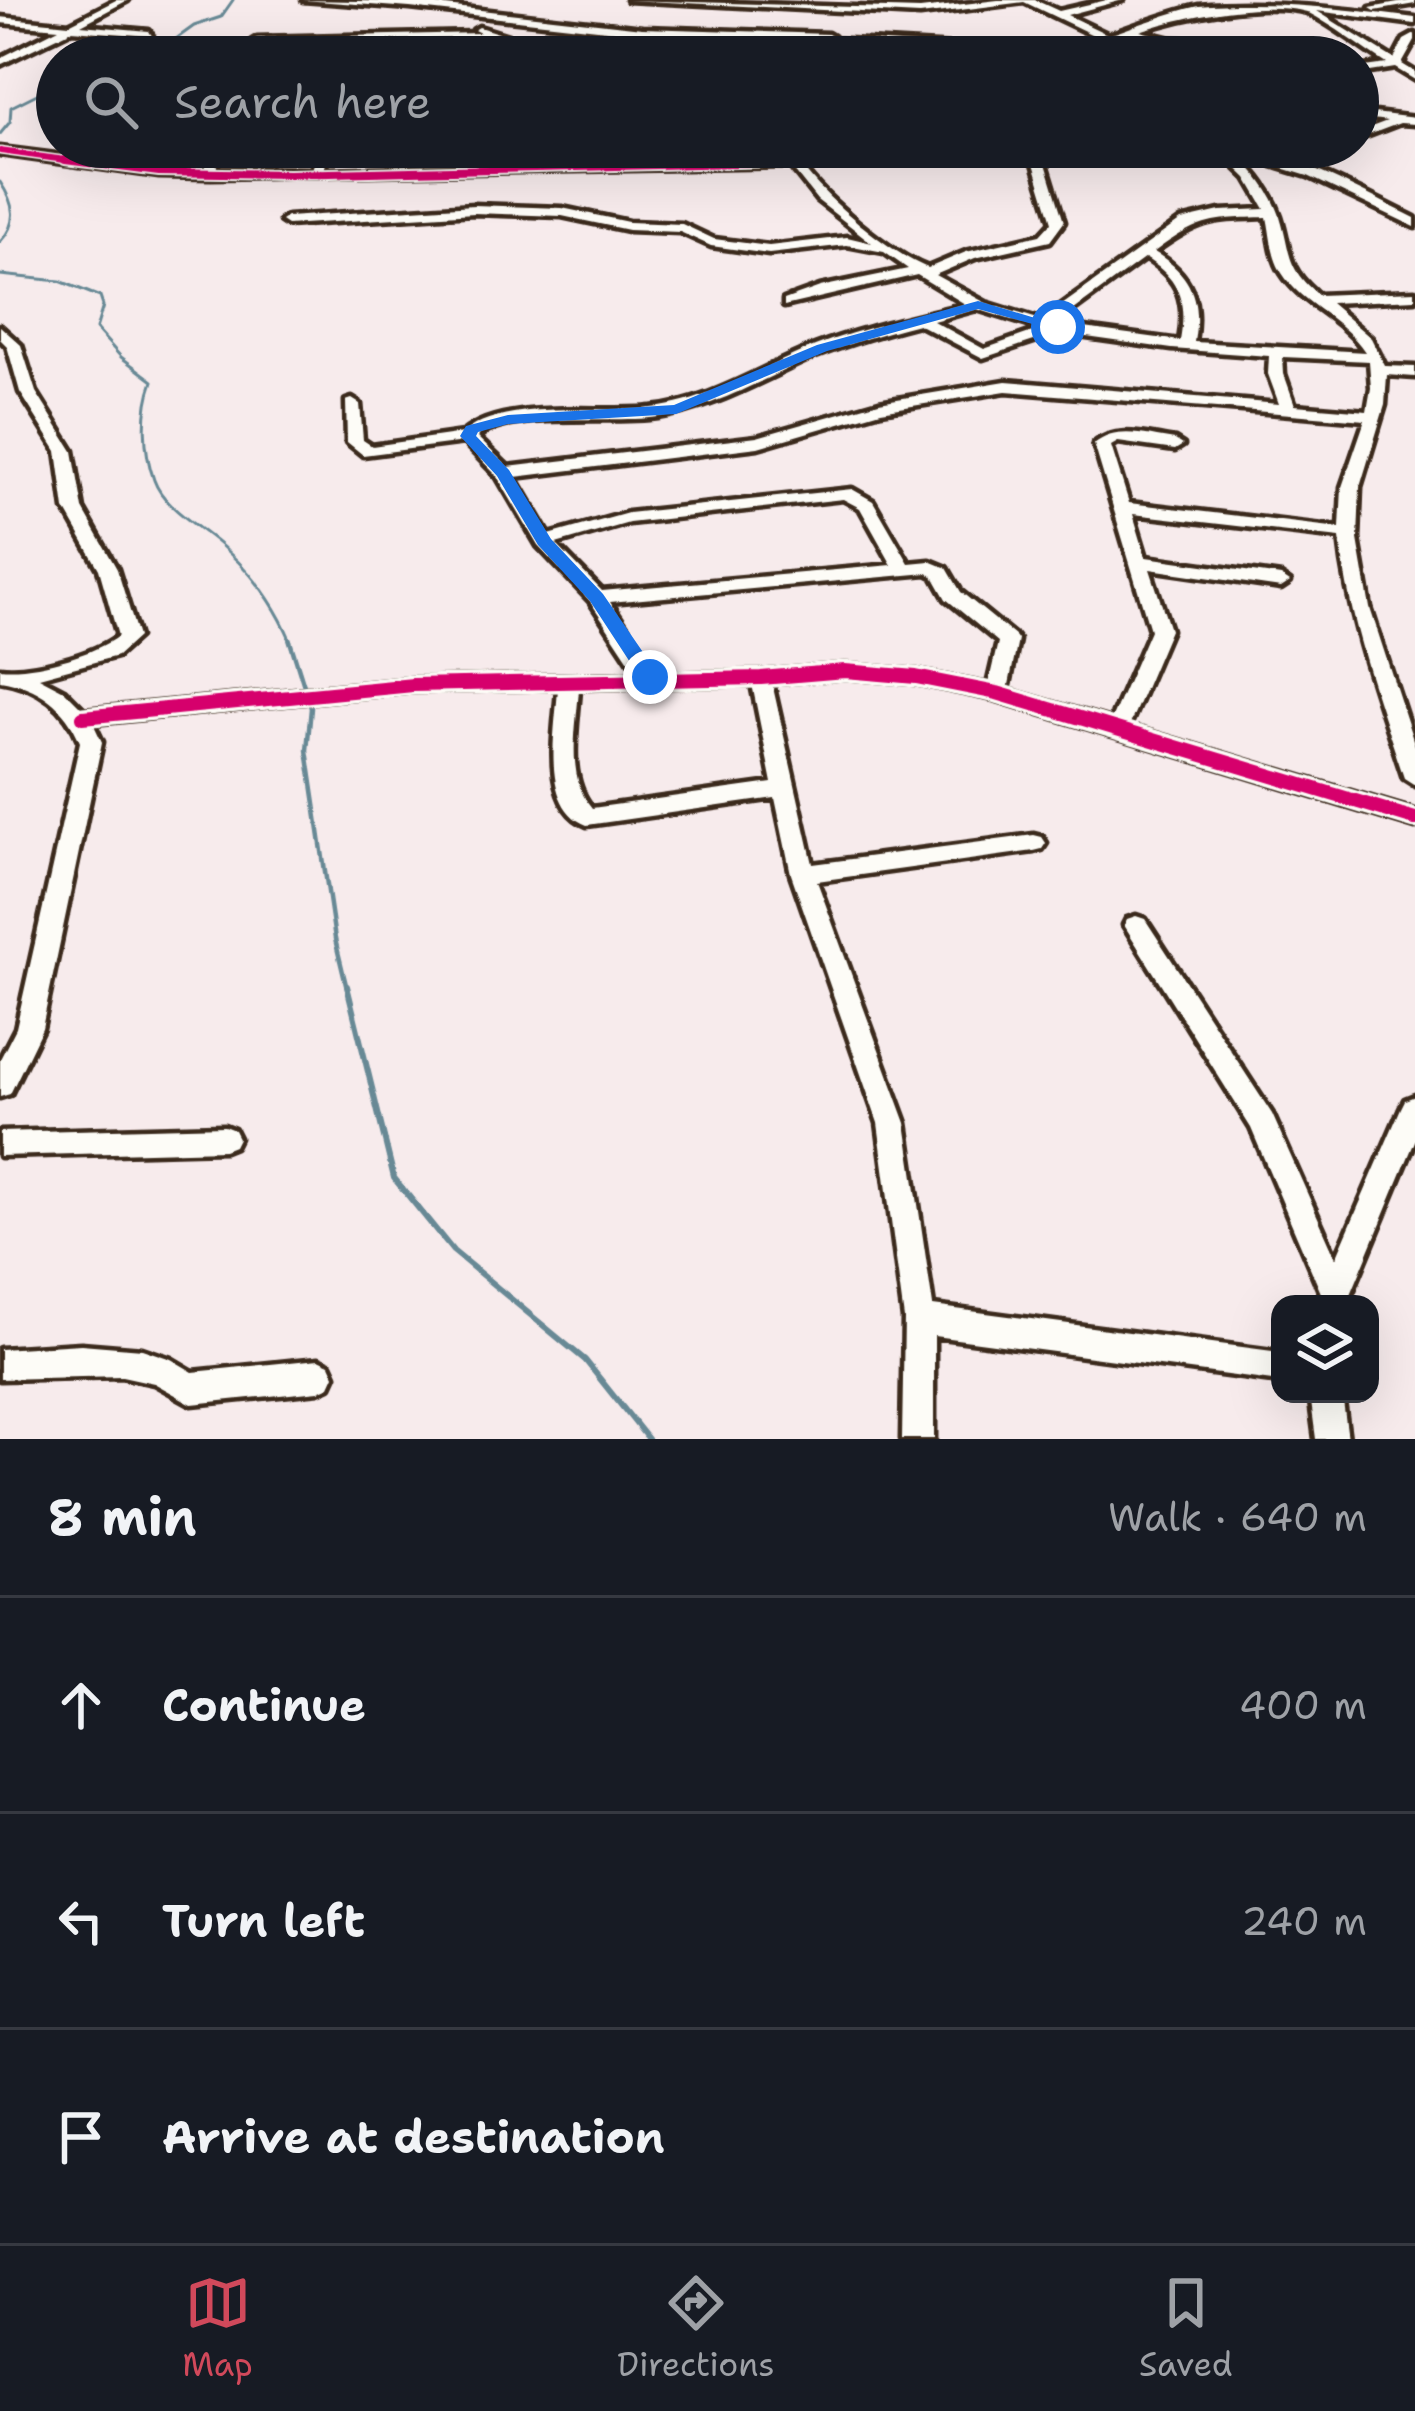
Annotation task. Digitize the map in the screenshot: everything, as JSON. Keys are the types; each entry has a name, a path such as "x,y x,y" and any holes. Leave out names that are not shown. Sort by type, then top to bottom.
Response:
{"street":[{"path":"53,36 123,0"},
{"path":"308,0 406,2 711,36"},
{"path":"632,0 896,11 1025,0 1111,36"},
{"path":"885,0 896,11"},
{"path":"1060,14 1118,0"},
{"path":"1117,36 1202,8 1276,0 1415,21"},
{"path":"1364,13 1410,1"},
{"path":"1301,7 1348,36"},
{"path":"428,8 490,36"},
{"path":"826,36 831,9"},
{"path":"0,20 149,34"},
{"path":"279,27 361,28 368,30 367,36"},
{"path":"614,36 626,30"},
{"path":"1132,32 1152,36"},
{"path":"1396,65 1406,42 1415,37"},
{"path":"0,62 36,44"},
{"path":"0,46 28,48"},
{"path":"1379,55 1415,77"},
{"path":"1379,68 1396,65"},
{"path":"1379,118 1415,121"},
{"path":"1379,128 1396,121"},
{"path":"0,151 36,156"},
{"path":"149,168 211,173 507,168"},
{"path":"211,168 211,173"},
{"path":"317,172 318,168"},
{"path":"797,168 818,198 978,305 1051,326 1376,363 1415,372"},
{"path":"789,303 825,290 926,272 971,255 1039,241 1058,222 1041,168"},
{"path":"1245,168 1273,213 1290,276 1352,327 1376,363 1374,416 1349,492 1349,534 1355,578 1415,778"},
{"path":"1295,168 1411,218"},
{"path":"287,221 475,208 562,212 628,226 682,229 711,242 769,250 847,241 892,251"},
{"path":"921,320 983,354 1051,326 1186,223 1220,215 1273,213"},
{"path":"1145,253 1174,273 1189,294 1195,315 1187,343"},
{"path":"1320,299 1415,295"},
{"path":"352,404 358,448 377,451 468,436 476,426 508,420 676,410 822,348 978,305"},
{"path":"0,330 14,345 28,392 64,451 74,509 108,569 128,638 110,652 10,675"},
{"path":"1276,351 1276,374 1289,409"},
{"path":"504,473 758,442 879,407 1006,386 1374,416"},
{"path":"468,436 504,473 544,542 597,597 650,677"},
{"path":"1118,728 1160,630 1104,440 1115,437 1175,445"},
{"path":"544,542 628,518 846,493 867,505 902,567"},
{"path":"1120,507 1349,534"},
{"path":"1136,561 1281,582"},
{"path":"597,597 890,573 902,567 940,572 952,595 1008,640 998,693"},
{"path":"83,717 376,688 650,677 761,678 845,671 916,677 998,693 1415,818"},
{"path":"0,1086 29,1028 91,742 83,717 48,688 10,675"},
{"path":"761,678 803,874 892,1123 919,1319 918,1439"},
{"path":"569,680 566,781 572,804 587,817 782,789"},
{"path":"803,874 1034,843"},
{"path":"1136,925 1262,1122 1334,1295"},
{"path":"1334,1295 1415,1108"},
{"path":"0,1144 224,1138"},
{"path":"919,1319 1271,1366"},
{"path":"0,1364 119,1360 165,1371 175,1382 192,1388 319,1375"},
{"path":"1327,1403 1332,1439"}],"waterway":[{"path":"180,36 221,17 233,0"},
{"path":"0,134 10,122 11,107 36,94"},
{"path":"0,182 12,212 10,227 0,242"},
{"path":"0,275 60,281 100,297 103,306 96,329 121,357 153,381 146,443 159,491 247,571 272,604 291,641"},
{"path":"289,638 311,708 307,750 347,989"},
{"path":"347,986 394,1178 453,1251 585,1360 648,1439"}],"cycle path":[{"path":"0,151 36,156"},
{"path":"129,168 289,174 557,168"},
{"path":"83,717 413,685 761,678 845,671 916,677 997,693 1415,819"}],"route":[{"path":"650,677 597,597 544,542 504,473 468,436 471,429 508,420 676,410 822,348 978,305 1058,327"}]}
